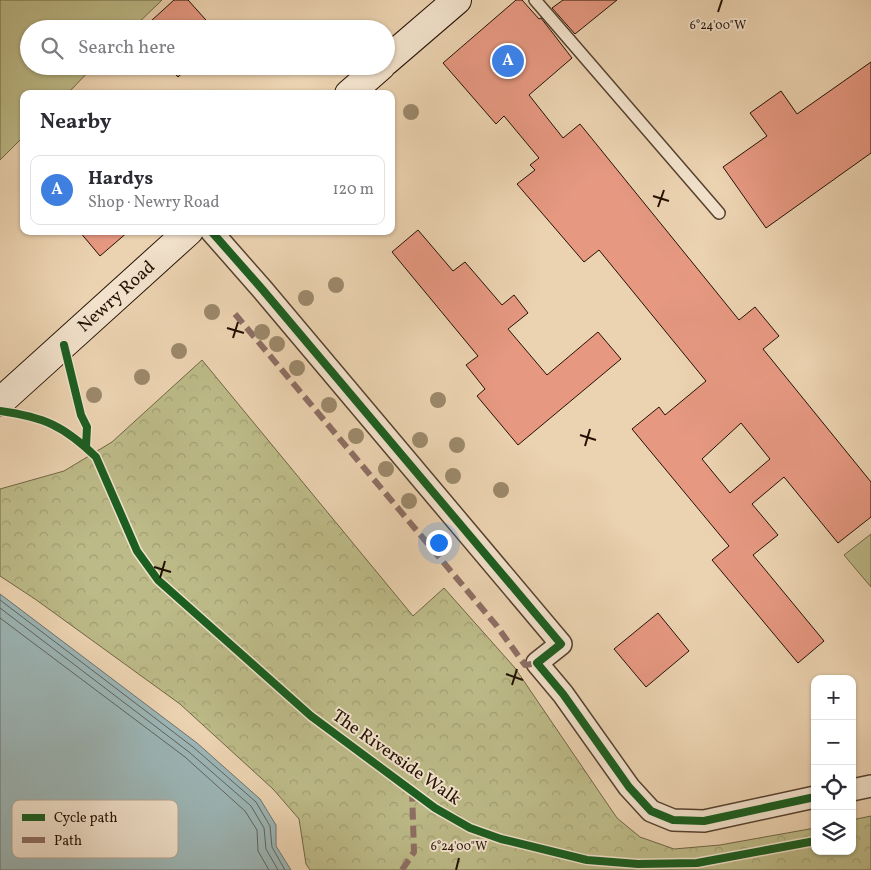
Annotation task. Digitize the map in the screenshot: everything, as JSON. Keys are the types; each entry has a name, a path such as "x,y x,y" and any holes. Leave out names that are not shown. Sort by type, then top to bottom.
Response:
{"main road":[{"path":"395,53 455,1"},
{"path":"354,90 371,75"},
{"name":"Newry Road","path":"0,402 185,235"}],"street":[{"path":"215,235 561,644 537,663 563,694 628,786 651,811 673,820 704,821 811,798"},
{"path":"856,789 871,786"}],"lane":[{"path":"535,0 718,213"}],"green space":[{"path":"0,0 162,0 141,20 20,20 20,75 85,75 71,90 20,90 20,140 0,160"},
{"path":"202,360 413,616 444,588 515,668 617,818 640,837 674,849 720,845 811,829 811,855 856,855 856,819 871,816 871,870 310,870 306,864 299,819 273,789 180,704 35,599 0,576 0,489 64,471 112,442"},
{"path":"871,534 871,587 844,555"}],"water":[{"path":"0,594 197,743 260,799 276,825 276,846 291,870 0,870"}],"building":[{"path":"174,0 188,0 206,20 152,20"},
{"path":"516,0 522,0 539,19 541,18 572,58 529,95 563,138 580,124 739,320 755,307 779,336 763,349 871,482 871,517 838,543 784,477 752,504 778,535 753,555 824,641 798,663 712,560 729,546 632,429 659,407 665,415 706,381 599,250 584,262 517,184 535,170 530,165 539,158 504,116 496,124 443,63","holes":["741,423 770,459 730,493 702,459"]},
{"path":"563,0 617,0 575,34 552,8"},
{"path":"871,62 871,153 766,228 723,167 767,136 750,113 781,91 797,114"},
{"path":"418,230 453,271 465,262 502,305 514,295 528,313 508,329 547,375 598,332 621,359 518,445 477,396 485,389 466,365 478,356 392,252"},
{"path":"82,235 124,235 100,256"},
{"path":"658,613 689,651 646,687 614,649"}],"marked path":[{"path":"235,314 496,625 525,665 537,663"},
{"path":"402,870 414,852 412,790"}],"cycle path":[{"path":"215,235 561,644 537,663 563,694 629,787 651,811 673,820 704,821 811,798"},
{"path":"64,345 81,415 87,427 86,447"},
{"name":"The Riverside Walk","path":"0,411 41,420 63,430 84,446 96,457 137,551 158,580 311,716 435,808 470,828 501,839 587,860 638,864 697,863 811,842"}],"place":[{"name":"Hardys","path":"508,61"}]}
